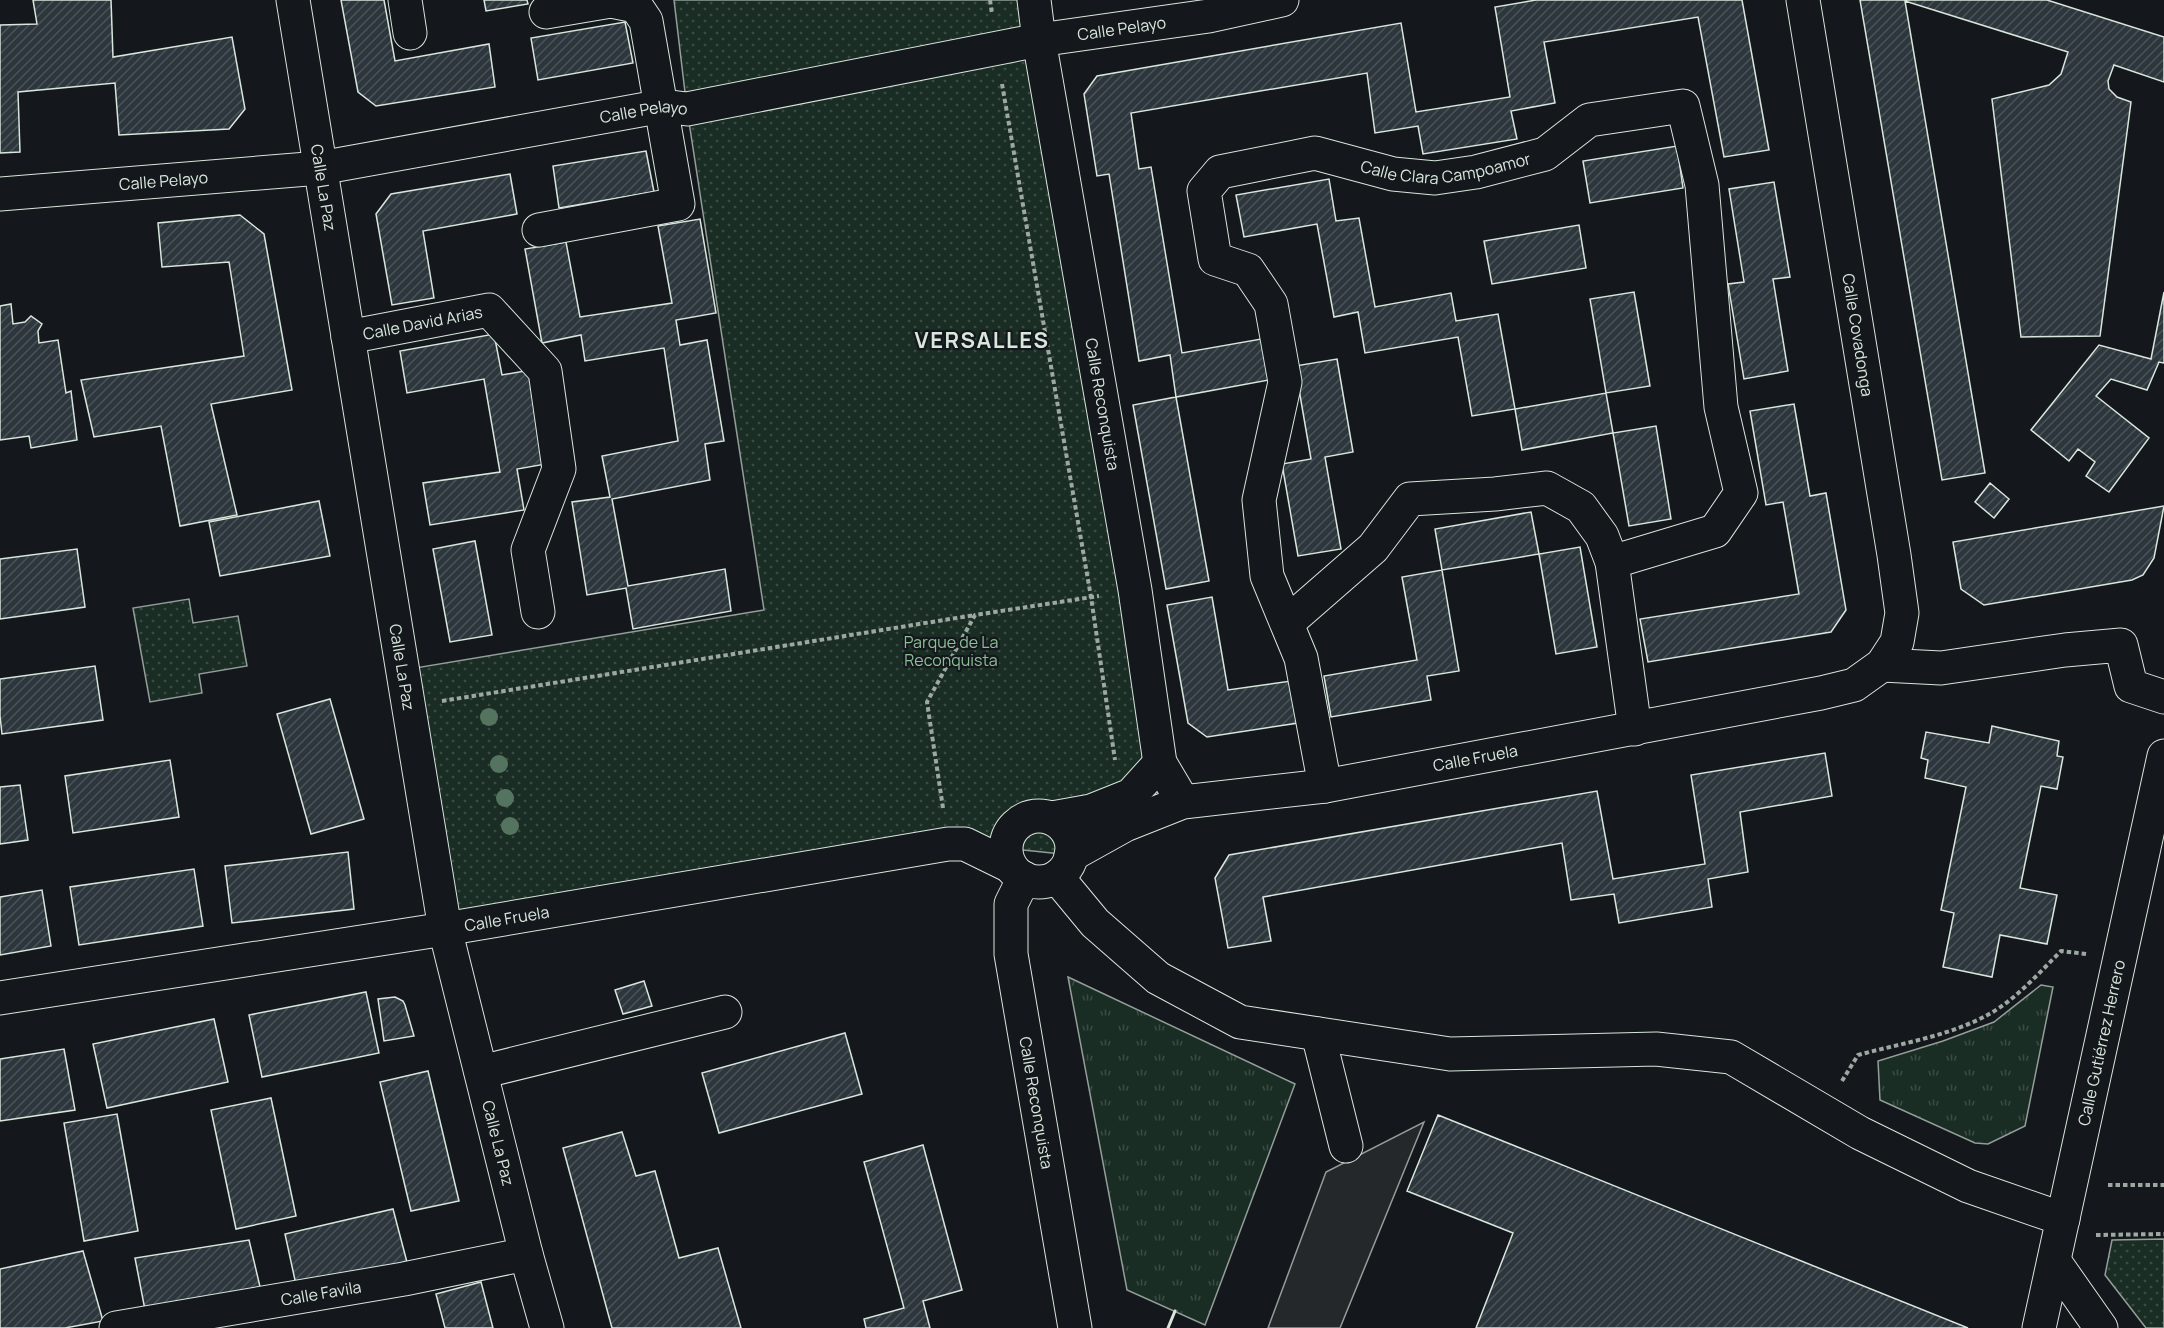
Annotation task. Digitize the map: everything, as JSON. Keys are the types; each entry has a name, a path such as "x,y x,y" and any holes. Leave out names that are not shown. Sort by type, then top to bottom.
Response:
{"street":[{"name":"Calle La Paz","path":"293,0 445,929 526,1254 547,1328"},
{"path":"405,0 411,33"},
{"name":"Calle Reconquista","path":"1034,0 1039,40 1135,590 1160,763 1183,802"},
{"name":"Calle Pelayo","path":"0,194 320,168 663,106 687,109 1207,8 1281,0"},
{"name":"Calle Covadonga","path":"1803,0 1902,613 1897,642 1882,666"},
{"path":"539,230 678,204 663,106 646,21 636,6 611,1 546,12"},
{"name":"Calle Clara Campoamor","path":"1324,786 1301,658 1267,576 1259,500 1285,382 1271,304 1248,270 1215,259 1204,191 1221,172 1315,153 1393,174 1435,178 1476,172 1545,153 1589,120 1683,106 1702,185 1721,407 1741,493 1714,531 1612,562"},
{"name":"Calle David Arias","path":"348,337 489,310 545,371 559,469 528,550 538,612"},
{"path":"1287,623 1373,548 1410,499 1495,494 1547,488 1581,507 1602,536 1612,562 1635,729"},
{"path":"1882,666 1941,668 2065,650 2121,645 2131,687 2164,697"},
{"name":"Calle Fruela","path":"1064,866 1125,825 1183,802 1324,786 1635,729 1854,685 1882,666"},
{"path":"1052,818 1091,811 1131,795 1160,763"},
{"name":"Calle Gutiérrez Herrero","path":"2039,1328 2163,766"},
{"path":"1038,815 1052,818 1061,824 1068,833 1071,844 1064,866 1045,881 1032,882 1017,872 1005,853 1007,838 1013,826 1025,818 1038,815"},
{"name":"Calle Fruela","path":"0,998 445,929 948,844 965,844 1017,872"},
{"path":"1064,866 1095,923 1158,978 1240,1022 1450,1054 1656,1049 1731,1057 1860,1133 1968,1186 2059,1239 2101,1328"},
{"name":"Calle Reconquista","path":"1017,872 1011,904 1011,954 1076,1328"},
{"path":"481,1072 725,1012"},
{"path":"1318,1034 1346,1146"},
{"name":"Calle Favila","path":"116,1328 404,1279 526,1254"}],"path":[{"path":"996,49 1091,597 1120,800"},
{"path":"409,706 1135,590"},
{"path":"948,844 927,702 975,615"},
{"path":"1824,1112 1858,1055 1958,1029 1992,1012 2027,985 2061,951 2120,957"},
{"path":"2070,1186 2164,1185"},
{"path":"2059,1239 2164,1234"}],"green space":[{"name":"Parque de La Reconquista","path":"674,0 1034,0 1183,802 1071,855 965,844 445,929 403,670 764,610 687,109"},
{"path":"189,599 193,623 238,616 247,666 199,674 202,693 150,702 133,608"},
{"path":"1068,977 1295,1084 1205,1325 1127,1290"},
{"path":"2041,985 2053,987 2025,1126 1988,1144 1975,1143 1880,1100 1878,1061 1994,1022"},
{"path":"2164,1239 2164,1328 2146,1328 2105,1275 2112,1240"}],"shaded area":[{"path":"1424,1122 1340,1328 1268,1328 1326,1172"}],"building":[{"path":"33,0 111,0 113,57 232,37 245,109 229,129 119,135 115,83 18,92 20,152 0,153 0,25 37,24"},
{"path":"341,0 384,0 395,61 489,44 495,87 376,106 358,92"},
{"path":"484,0 527,0 528,4 486,11"},
{"path":"1536,0 1742,0 1769,150 1724,157 1698,17 1544,42 1555,103 1511,111 1517,139 1423,154 1418,126 1375,133 1367,73 1131,113 1139,169 1151,167 1182,353 1261,339 1269,380 1176,397 1170,355 1139,361 1109,174 1097,176 1084,94 1097,76 1401,23 1416,112 1510,97 1495,7"},
{"path":"1860,0 2047,0 2164,37 2164,82 2114,65 2108,81 2109,89 2117,97 2131,102 2100,336 2021,337 1992,99 2049,85 2061,74 2068,52 1905,1 1985,473 1942,480"},
{"path":"625,22 633,63 538,80 531,38"},
{"path":"1677,146 1683,188 1590,203 1583,161"},
{"path":"646,151 654,192 559,208 553,166"},
{"path":"510,174 517,214 423,231 434,298 392,305 376,214 391,194"},
{"path":"1329,179 1336,221 1359,218 1375,307 1451,293 1456,321 1498,314 1515,409 1472,416 1458,337 1365,353 1358,312 1334,317 1317,224 1244,237 1236,195"},
{"path":"1774,182 1790,277 1773,279 1788,371 1744,379 1728,284 1744,282 1729,189"},
{"path":"240,215 264,234 292,390 211,404 237,515 180,526 161,426 94,437 81,380 244,356 229,262 162,267 158,223"},
{"path":"700,219 716,313 676,320 680,345 707,340 724,441 705,444 710,480 612,499 628,586 725,569 731,611 633,629 626,588 587,595 572,502 610,497 602,456 678,441 664,348 585,361 581,335 542,343 525,249 566,242 580,317 672,303 658,226"},
{"path":"1579,225 1586,268 1492,284 1484,241"},
{"path":"1634,292 1650,386 1606,393 1590,299"},
{"path":"2164,292 2164,363 2159,362 2147,390 2111,379 2096,396 2149,438 2109,492 2086,476 2095,462 2078,449 2069,461 2031,430 2099,345 2151,359"},
{"path":"11,304 13,324 25,322 31,316 42,324 38,331 39,343 58,340 66,393 71,391 77,440 31,448 29,436 0,440 0,306"},
{"path":"494,334 502,375 530,370 546,464 517,469 524,510 430,525 423,483 500,472 484,379 407,393 400,351"},
{"path":"1337,359 1353,452 1325,457 1341,549 1298,556 1282,464 1311,459 1295,366"},
{"path":"1606,393 1613,433 1522,450 1515,409"},
{"path":"1176,397 1209,581 1166,589 1133,405"},
{"path":"1794,404 1810,496 1826,493 1846,610 1831,632 1648,662 1640,619 1799,594 1783,502 1766,505 1750,411"},
{"path":"1656,426 1671,519 1629,526 1613,433"},
{"path":"1990,483 2009,499 1994,518 1975,502"},
{"path":"319,501 330,556 220,576 209,522"},
{"path":"2164,506 2154,558 2143,575 2132,580 1984,605 1961,589 1953,542"},
{"path":"1531,512 1539,554 1442,570 1435,529"},
{"path":"475,541 492,635 450,642 433,549"},
{"path":"1580,547 1597,647 1556,654 1539,554"},
{"path":"77,549 85,607 0,619 0,559"},
{"path":"1442,570 1459,671 1427,676 1431,700 1331,717 1324,676 1417,660 1402,577"},
{"path":"1212,597 1228,690 1291,681 1298,723 1207,737 1188,723 1167,605"},
{"path":"95,666 103,720 2,734 0,679"},
{"path":"330,699 364,819 311,834 277,714"},
{"path":"1992,726 2059,741 2057,756 2063,757 2057,789 2041,786 2020,888 2057,895 2047,944 2000,935 1992,977 1943,967 1954,913 1941,910 1966,787 1925,778 1928,760 1921,758 1926,732 1989,743"},
{"path":"1825,753 1832,796 1740,812 1748,872 1708,879 1712,907 1619,923 1614,894 1571,900 1562,843 1263,897 1271,941 1228,948 1215,878 1229,855 1597,791 1613,879 1705,864 1691,775"},
{"path":"170,760 179,817 73,833 65,776"},
{"path":"20,785 28,840 0,844 0,787"},
{"path":"348,852 354,909 232,923 225,866"},
{"path":"194,869 203,926 79,945 70,887"},
{"path":"42,890 51,946 0,955 0,897"},
{"path":"644,981 652,1006 623,1014 615,990"},
{"path":"366,992 379,1053 262,1077 249,1015"},
{"path":"395,997 403,1001 405,1005 414,1036 384,1041 378,999"},
{"path":"214,1019 228,1082 107,1108 93,1044"},
{"path":"845,1033 862,1094 719,1133 702,1073"},
{"path":"64,1049 75,1110 0,1121 0,1059"},
{"path":"428,1071 459,1201 411,1211 380,1082"},
{"path":"271,1098 296,1216 236,1229 211,1110"},
{"path":"117,1114 138,1231 84,1241 64,1123"},
{"path":"1438,1115 1968,1328 1476,1328 1513,1233 1407,1191"},
{"path":"622,1132 636,1176 655,1171 679,1258 718,1248 741,1328 612,1328 563,1148"},
{"path":"923,1145 962,1290 923,1301 930,1328 866,1328 864,1319 904,1308 864,1162"},
{"path":"393,1209 408,1266 298,1294 285,1234"},
{"path":"249,1240 261,1291 145,1310 135,1258"},
{"path":"83,1251 103,1321 65,1328 0,1328 0,1269"},
{"path":"481,1282 493,1328 445,1328 436,1294"}],"wall":[{"path":"1168,1328 1175,1311"}],"district":[{"name":"VERSALLES","path":"982,340"}]}
